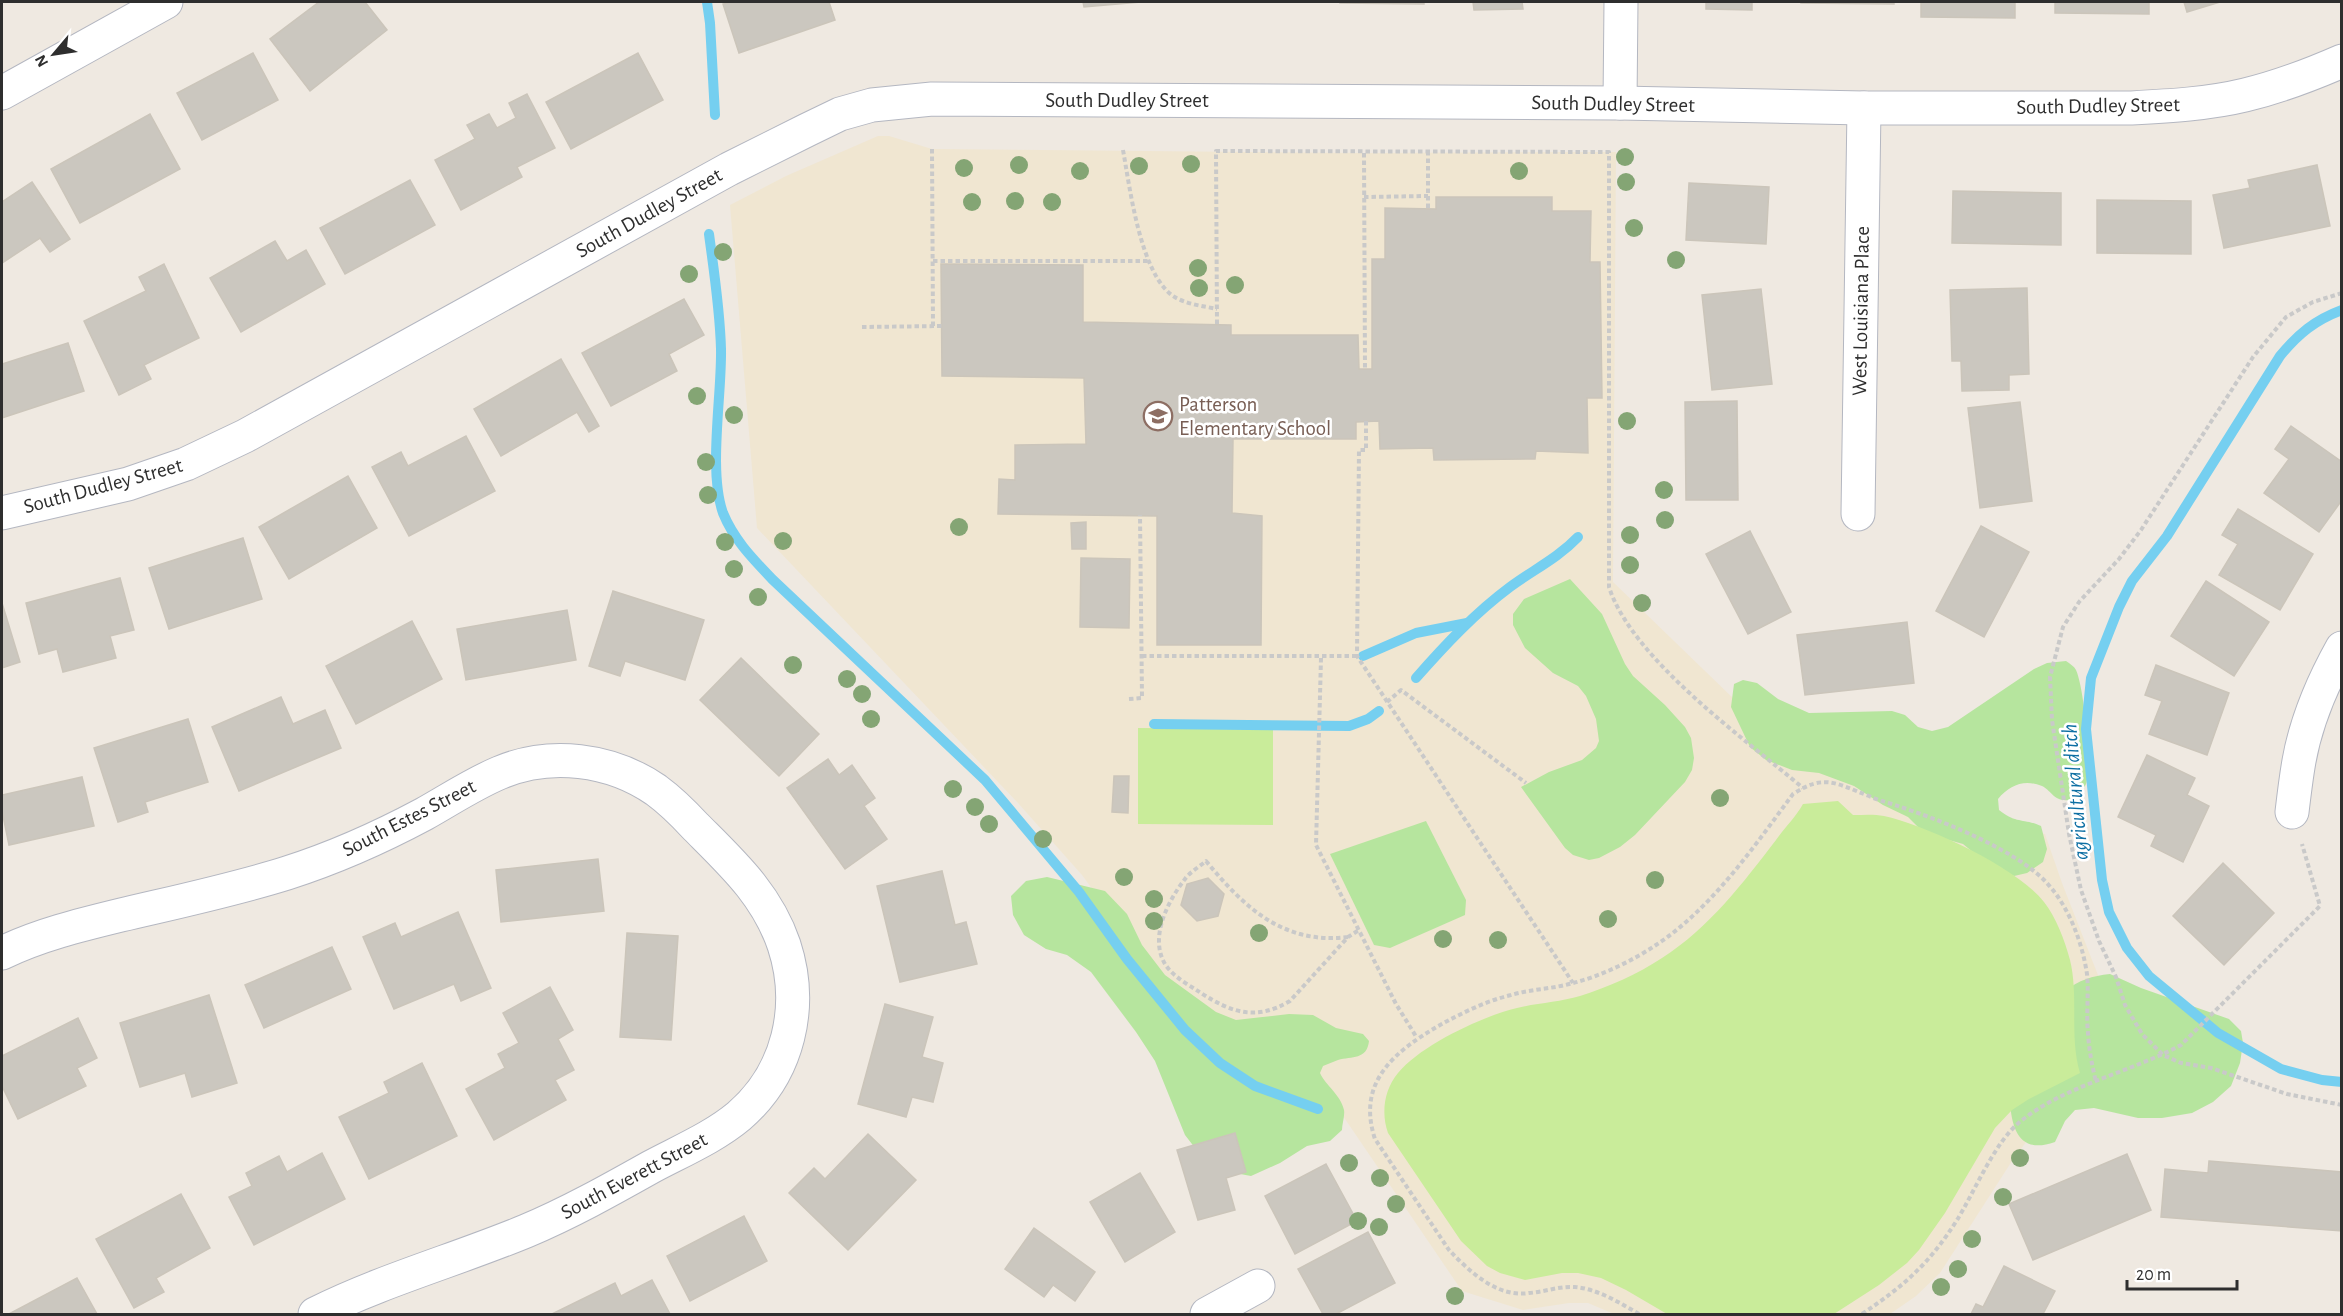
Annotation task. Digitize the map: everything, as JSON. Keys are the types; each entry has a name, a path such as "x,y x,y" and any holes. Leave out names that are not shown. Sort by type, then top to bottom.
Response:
{"street":[{"path":"2,93 166,2"},
{"path":"1620,103 1621,2"},
{"name":"South Dudley Street","path":"2,513 128,484 204,457 729,169 832,118 872,105 932,99 1620,103 1864,108 2130,108 2173,106 2243,96 2342,61"},
{"name":"West Louisiana Place","path":"1858,514 1864,108"},
{"path":"2292,812 2299,759 2308,727 2320,693 2342,648"},
{"name":"South Estes Street","path":"2,953 80,925 247,885 317,863 422,815 500,772 535,762 560,760 609,767 657,791 681,811 743,875 769,909"},
{"name":"South Everett Street","path":"315,1314 367,1290 524,1232 571,1211 711,1135 738,1116 773,1076 784,1053 789,1034 793,980 778,928 769,909"},
{"path":"1207,1314 1258,1286"}],"path":[{"path":"932,149 933,326"},
{"path":"1123,150 1139,231 1149,261 1162,286 1173,296 1217,309"},
{"path":"1217,324 1216,151 1609,152 1609,587 1625,623 1653,655 1693,695 1803,788"},
{"path":"1364,153 1365,369"},
{"path":"1428,153 1428,208"},
{"path":"1364,197 1428,196"},
{"path":"933,261 1149,261"},
{"path":"2342,294 2313,302 2286,317 2253,357 2141,530 2119,559 2079,602 2063,627 2050,677 2052,720 2069,834 2081,890 2125,1005 2142,1034 2163,1054 2181,1063 2211,1068 2287,1094 2342,1104"},
{"path":"862,327 942,327"},
{"path":"1366,421 1366,450 1359,450 1357,657 1573,983"},
{"path":"1129,699 1142,698 1140,515"},
{"path":"1142,656 1357,657"},
{"path":"1321,658 1316,845 1396,1004 1417,1038"},
{"path":"1387,702 1401,690 1526,783"},
{"path":"1639,1314 1597,1292 1576,1287 1526,1294 1513,1293 1479,1278 1449,1250 1375,1139 1370,1122 1371,1100 1379,1075 1395,1055 1417,1038 1481,1005 1511,994 1573,983 1594,976 1637,956 1671,935 1723,885 1793,794 1803,788 1816,783 1832,781 1918,812 1976,837 2018,860 2043,878 2061,900 2083,954 2087,976 2090,1056 2096,1082"},
{"path":"1862,1314 1888,1297 1930,1259 1957,1220 2006,1137 2021,1121 2061,1097 2163,1054 2181,1044 2320,906 2292,812"},
{"path":"1348,937 1328,939 1307,937 1257,914 1234,895 1206,861 1185,878 1168,906 1160,926 1159,944 1165,963 1178,978 1211,1000 1236,1012 1259,1013 1278,1008 1290,1001 1348,937 1359,930"}],"shaded area":[{"path":"878,136 889,136 932,149 1364,153 1616,152 1613,582 1795,758 2045,834 2128,1052 2103,1099 2063,1115 2029,1138 1940,1273 1916,1296 1890,1314 1614,1314 1588,1303 1569,1303 1523,1310 1462,1291 1326,1091 1158,978 1082,875 1018,803 757,528 730,205 786,176"}],"green space":[{"path":"1570,579 1602,614 1633,676 1685,727 1691,738 1694,758 1692,770 1685,782 1635,835 1620,847 1599,858 1589,860 1573,855 1565,848 1521,787 1549,772 1582,760 1596,748 1599,741 1596,719 1586,696 1578,686 1553,673 1525,648 1513,625 1513,614 1524,599"},
{"path":"2066,661 2076,670 2082,693 2088,745 2086,784 2079,794 2069,800 2056,798 2042,786 2029,783 2012,787 1998,799 1999,810 2005,814 2041,826 2047,849 2043,862 2027,873 2014,876 1985,862 1963,844 1924,833 1908,817 1883,805 1854,786 1819,773 1792,770 1766,760 1750,747 1731,707 1734,684 1743,680 1757,683 1778,699 1809,713 1892,711 1905,715 1918,727 1932,731 1948,727 2034,669 2047,663"},
{"path":"1138,728 1273,729 1273,825 1138,824"},
{"path":"1838,801 1853,815 1880,815 1923,828 1946,838 2014,875 2044,902 2060,930 2073,974 2075,1045 2080,1073 2012,1110 1995,1128 1945,1213 1919,1250 1907,1263 1879,1285 1834,1314 1667,1314 1601,1278 1578,1273 1562,1273 1525,1280 1500,1273 1487,1266 1461,1241 1388,1133 1385,1102 1398,1073 1408,1062 1437,1042 1470,1025 1517,1008 1565,1000 1601,989 1653,964 1679,946 1710,919 1751,872 1803,804"},
{"path":"1426,821 1466,900 1465,915 1390,948 1374,945 1330,854"},
{"path":"1047,877 1105,891 1127,914 1142,945 1165,975 1216,1012 1236,1020 1289,1014 1313,1015 1336,1028 1363,1034 1369,1041 1368,1047 1362,1054 1323,1066 1320,1073 1342,1105 1344,1112 1342,1130 1330,1141 1307,1146 1280,1163 1251,1176 1224,1171 1202,1157 1185,1135 1155,1061 1091,972 1067,955 1046,949 1024,935 1013,915 1011,896 1026,881"},
{"path":"2110,974 2141,988 2229,1019 2241,1031 2243,1043 2240,1063 2231,1086 2213,1102 2192,1113 2162,1118 2138,1118 2094,1108 2075,1110 2065,1121 2055,1142 2043,1145 2026,1143 2016,1131 2010,1102 2065,991 2086,979"}],"building":[{"path":"319,2 365,2 387,30 310,91 270,39"},
{"path":"731,2 829,2 835,20 739,53 723,4"},
{"path":"1083,2 1141,2 1084,7"},
{"path":"1424,2 1424,4 1340,3"},
{"path":"1473,2 1522,2 1523,9 1474,10"},
{"path":"1706,2 1752,2 1752,10 1706,9"},
{"path":"1894,2 1894,4 1801,3"},
{"path":"1921,2 2015,2 2015,18 1921,17"},
{"path":"2055,2 2149,2 2149,14 2055,13"},
{"path":"2184,2 2220,2 2187,12"},
{"path":"253,53 278,100 202,140 177,93"},
{"path":"638,53 663,100 571,149 546,102"},
{"path":"527,94 555,148 517,167 522,177 461,210 435,160 475,139 467,125 489,114 497,128 516,118 509,103"},
{"path":"150,114 180,169 80,223 51,169"},
{"path":"2317,165 2330,226 2224,248 2213,195 2250,188 2248,180"},
{"path":"410,180 435,225 345,274 320,228"},
{"path":"32,182 70,239 50,252 40,238 2,263 2,202"},
{"path":"1689,183 1769,187 1766,244 1686,240"},
{"path":"1953,191 2061,193 2061,245 1952,243"},
{"path":"1436,197 1552,197 1552,211 1591,211 1590,262 1600,262 1602,398 1587,398 1588,453 1536,451 1535,459 1434,460 1433,448 1380,449 1379,421 1356,422 1356,439 1233,439 1232,513 1262,516 1261,645 1157,645 1157,516 998,514 999,479 1015,480 1015,445 1086,444 1084,378 942,376 941,264 1083,265 1083,322 1231,325 1231,335 1358,335 1359,369 1372,369 1372,259 1385,259 1385,208 1436,209"},
{"path":"2097,200 2191,201 2191,254 2097,253"},
{"path":"275,241 287,261 306,250 325,284 241,332 210,278"},
{"path":"164,264 199,338 144,365 151,379 119,395 84,321 146,291 139,277"},
{"path":"2027,288 2029,374 2009,375 2009,390 1962,391 1961,361 1952,361 1950,290"},
{"path":"1761,289 1772,384 1712,390 1702,295"},
{"path":"684,299 704,335 669,354 677,371 611,406 582,353"},
{"path":"68,343 84,391 2,418 2,364"},
{"path":"561,359 599,426 589,432 577,412 501,456 474,409"},
{"path":"1737,401 1738,500 1686,500 1685,402"},
{"path":"2020,402 2032,501 1980,508 1968,408"},
{"path":"2291,426 2342,462 2342,500 2319,532 2264,493 2289,459 2275,449"},
{"path":"466,436 495,491 409,536 372,467 401,452 408,466"},
{"path":"348,476 377,528 289,579 259,527"},
{"path":"2238,509 2313,554 2280,610 2219,575 2238,544 2222,535"},
{"path":"1086,522 1086,549 1072,549 1071,523"},
{"path":"1981,526 2029,552 1984,637 1936,611"},
{"path":"1750,531 1791,612 1748,634 1706,554"},
{"path":"243,538 262,599 169,629 149,568"},
{"path":"1081,558 1130,559 1129,628 1080,627"},
{"path":"120,578 134,630 110,636 116,658 63,672 57,649 39,654 26,603"},
{"path":"2206,581 2269,622 2234,676 2171,636"},
{"path":"613,591 704,620 685,680 625,661 620,676 589,666"},
{"path":"2,603 20,662 2,668"},
{"path":"567,610 576,660 466,680 457,629"},
{"path":"412,621 442,679 356,724 326,666"},
{"path":"1907,622 1914,683 1805,695 1797,635"},
{"path":"741,658 819,734 779,776 700,700"},
{"path":"2156,665 2229,693 2207,755 2149,734 2162,701 2145,695"},
{"path":"281,697 293,724 325,710 341,748 239,791 212,727"},
{"path":"188,719 208,782 145,802 148,812 118,822 94,748"},
{"path":"2147,755 2195,778 2187,795 2209,806 2183,862 2151,846 2156,835 2118,817"},
{"path":"828,759 839,775 852,765 875,798 864,806 887,839 845,869 787,788"},
{"path":"1114,776 1129,776 1128,813 1112,812"},
{"path":"82,777 94,826 9,845 2,811 2,795"},
{"path":"598,859 604,911 501,922 496,870"},
{"path":"2223,863 2274,913 2224,965 2173,916"},
{"path":"942,871 955,925 966,922 977,964 900,982 877,886"},
{"path":"1208,878 1224,894 1218,916 1197,921 1181,905 1187,884"},
{"path":"458,912 491,988 461,1001 454,984 394,1009 363,937 395,923 401,937"},
{"path":"627,933 678,936 671,1040 620,1037"},
{"path":"332,947 351,989 264,1028 245,985"},
{"path":"550,987 573,1030 558,1039 574,1070 555,1080 566,1100 494,1140 466,1089 505,1068 498,1054 519,1043 503,1013"},
{"path":"209,995 237,1083 192,1097 185,1073 140,1087 120,1023"},
{"path":"885,1004 933,1017 922,1057 943,1063 933,1102 912,1097 906,1117 858,1104"},
{"path":"78,1018 97,1058 77,1068 86,1086 18,1119 2,1086 2,1056"},
{"path":"422,1063 457,1136 369,1179 339,1117 389,1093 384,1082"},
{"path":"1235,1133 1246,1172 1226,1178 1235,1210 1198,1220 1177,1150"},
{"path":"868,1134 916,1180 848,1250 789,1193 814,1168 825,1179"},
{"path":"322,1153 345,1199 254,1245 229,1197 252,1186 246,1173 279,1156 287,1172"},
{"path":"2127,1154 2151,1210 2033,1260 2009,1204"},
{"path":"2209,1161 2342,1172 2342,1231 2161,1217 2165,1169 2208,1173"},
{"path":"1326,1164 1357,1221 1295,1254 1265,1196"},
{"path":"1140,1173 1175,1232 1125,1262 1090,1202"},
{"path":"181,1194 210,1248 156,1278 164,1292 134,1308 96,1239"},
{"path":"744,1216 767,1261 690,1301 667,1256"},
{"path":"1034,1228 1095,1272 1075,1301 1053,1285 1044,1297 1005,1269"},
{"path":"1368,1232 1395,1283 1336,1314 1323,1314 1298,1269"},
{"path":"2004,1266 2055,1291 2043,1314 1971,1314 1976,1304 1983,1307"},
{"path":"77,1278 97,1314 9,1314"},
{"path":"652,1280 670,1314 552,1314 615,1283 621,1296"}],"waterway":[{"path":"707,2 715,115"},
{"path":"709,234 721,349 716,476 723,513 738,540 772,579 985,780 1079,892 1127,959 1185,1030 1220,1063 1255,1086 1318,1109"},
{"name":"agricultural ditch","path":"2342,310 2323,318 2308,328 2280,356 2167,536 2132,581 2119,607 2091,678 2086,729 2102,880 2109,912 2127,948 2149,976 2218,1033 2281,1069 2322,1080 2342,1082"},
{"path":"1416,678 1485,608 1578,537"},
{"path":"1363,656 1416,633 1467,623"},
{"path":"1154,724 1349,726 1368,719 1379,711"}],"place":[{"name":"Patterson Elementary School","path":"1158,416"}]}
